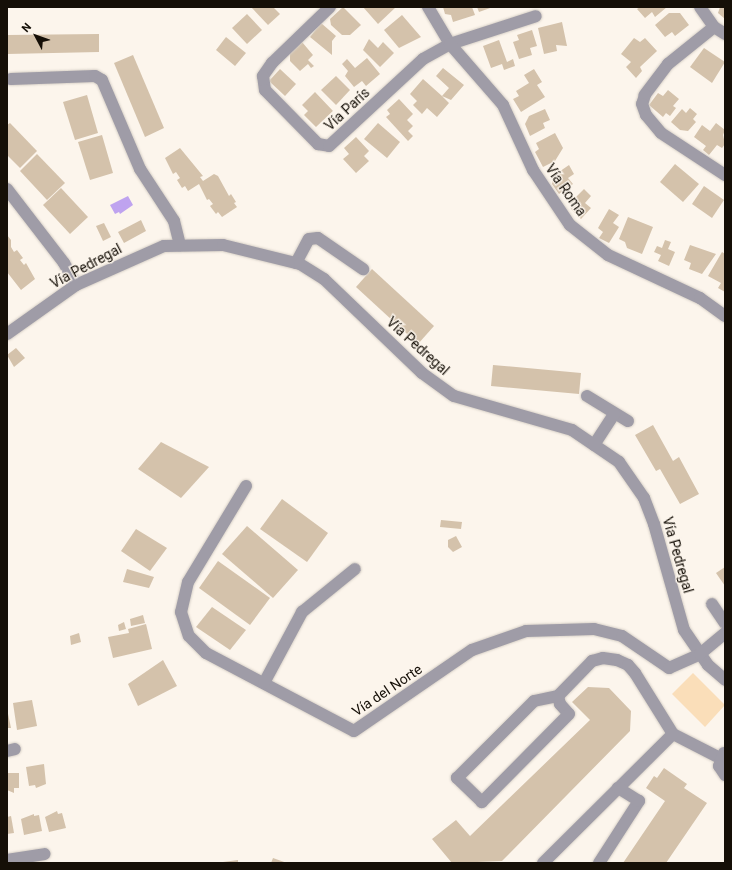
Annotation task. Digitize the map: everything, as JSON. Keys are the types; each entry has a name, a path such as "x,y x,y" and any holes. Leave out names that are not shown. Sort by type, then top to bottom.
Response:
{"street":[{"name":"Vía París","path":"330,7 272,63 264,76 264,90 318,144 329,146 423,59 450,44 536,16"},
{"name":"Vía Roma","path":"428,7 450,44 503,105 533,170 570,225 608,255 700,298 725,316"},
{"path":"700,7 714,27 725,34"},
{"path":"714,27 668,64 645,95 642,104 646,115 661,133 725,175"},
{"path":"11,79 95,76 102,80 140,169 174,221 180,245"},
{"path":"7,189 64,263 76,285"},
{"path":"296,263 309,239 318,238 363,269"},
{"name":"Vía Pedregal","path":"7,334 76,285 164,246 223,245 296,263 324,279 422,373 454,396 572,430 619,462 644,498 654,524 684,630 700,654 725,680"},
{"path":"587,396 614,414 628,421"},
{"path":"594,445 614,414"},
{"name":"Vía del Norte","path":"246,486 188,582 181,612 189,636 206,653 354,731 472,650 526,631 594,629 622,636 669,668 700,654"},
{"path":"264,683 302,612 355,569"},
{"path":"712,604 725,623"},
{"path":"700,654 725,633"},
{"path":"558,696 560,704 569,714 482,802 457,778 534,701 558,696 592,661 603,658 617,660 628,665 635,673 673,734 723,755 719,766 725,775"},
{"path":"543,863 673,734"},
{"path":"599,863 639,801 618,788"},
{"path":"7,860 45,854"}],"shaded area":[{"path":"128,196 133,205 120,214 119,212 115,214 110,205"},
{"path":"693,673 725,705 705,727 672,694"}],"building":[{"path":"251,7 273,7 280,14 268,25"},
{"path":"343,7 361,25 350,35 342,35 331,25 330,19"},
{"path":"363,7 396,7 378,24"},
{"path":"443,7 472,7 475,15 453,22 451,15 445,14"},
{"path":"477,7 493,7 479,12"},
{"path":"640,7 667,7 655,17 652,12 645,18 637,9"},
{"path":"720,7 725,7 725,19 718,13"},
{"path":"669,13 680,13 689,25 675,36 672,32 665,37 655,25"},
{"path":"247,14 262,30 247,44 232,28"},
{"path":"402,15 421,37 399,48 384,30"},
{"path":"562,22 567,46 556,45 557,51 544,54 538,28"},
{"path":"321,23 336,36 332,41 332,55 310,37"},
{"path":"532,30 537,46 530,48 532,55 519,59 513,42 519,40 517,35"},
{"path":"99,34 99,52 7,54 7,35"},
{"path":"226,37 246,53 235,66 216,50"},
{"path":"634,38 640,42 645,38 657,51 640,67 642,71 636,78 626,67 631,62 621,54"},
{"path":"369,39 378,48 383,42 394,53 380,67 363,50"},
{"path":"499,40 507,62 513,59 515,66 504,70 502,64 491,68 483,46"},
{"path":"302,42 313,55 308,60 314,66 311,68 308,64 300,71 290,61 290,53"},
{"path":"704,48 725,62 712,83 690,67"},
{"path":"133,55 164,128 145,137 114,63"},
{"path":"367,58 380,74 366,86 362,81 354,87 345,76 348,71 342,64 347,59 355,68"},
{"path":"443,68 464,85 451,100 442,96 449,88 436,76"},
{"path":"280,69 296,84 285,96 269,81"},
{"path":"534,69 542,82 537,85 545,97 521,112 513,99 519,96 516,91 529,83 524,75"},
{"path":"336,76 350,90 336,105 321,90"},
{"path":"423,79 449,103 437,117 427,108 422,114 413,105 417,101 410,94"},
{"path":"668,90 679,99 673,106 676,108 670,116 666,113 663,117 649,105 658,93 663,96"},
{"path":"315,92 333,111 316,127 304,115 308,111 302,105"},
{"path":"87,95 98,133 75,140 63,102"},
{"path":"399,99 413,114 407,120 413,126 408,131 413,136 408,141 386,117 390,114 387,110"},
{"path":"690,108 697,114 693,119 696,122 688,131 680,130 671,122 682,109 686,113"},
{"path":"545,109 550,120 543,123 545,128 530,136 525,124 529,116"},
{"path":"10,123 37,151 20,168 7,155 7,125"},
{"path":"378,123 400,142 387,158 364,139"},
{"path":"716,123 725,130 723,135 725,144 722,148 717,145 709,155 703,150 706,146 694,137 702,125 710,131"},
{"path":"555,133 563,148 555,161 543,167 535,152 539,149 536,143"},
{"path":"102,135 113,173 90,180 78,142"},
{"path":"356,137 369,151 364,156 369,161 356,173 343,159 349,154 344,148"},
{"path":"180,148 203,176 200,177 203,181 214,174 218,176 229,196 231,194 236,202 234,203 237,207 222,217 218,212 216,214 210,206 213,204 209,199 207,200 199,184 188,191 185,186 182,188 177,180 180,178 176,172 173,174 165,158"},
{"path":"37,154 65,183 47,200 20,171"},
{"path":"675,164 699,184 683,202 660,182"},
{"path":"569,165 574,174 568,178 573,184 559,194 552,184 553,176"},
{"path":"704,186 724,200 712,218 692,204"},
{"path":"61,188 88,217 70,234 43,205"},
{"path":"584,189 591,196 585,203 591,208 581,219 571,209 570,203"},
{"path":"609,209 619,215 613,223 619,227 609,243 599,238 603,232 598,228"},
{"path":"628,217 653,227 642,254 627,248 625,242 619,239"},
{"path":"141,220 146,231 124,243 118,232"},
{"path":"104,223 111,237 103,241 96,226"},
{"path":"7,235 11,240 11,247 14,252 17,250 23,258 20,260 24,265 26,263 35,279 21,290 7,272"},
{"path":"665,240 671,242 668,249 675,252 669,266 658,261 661,255 654,252 657,246 662,248"},
{"path":"690,245 716,254 702,274 689,269 691,263 684,260"},
{"path":"722,252 725,254 725,292 718,288 721,283 708,276"},
{"path":"372,269 434,326 418,344 356,287"},
{"path":"16,348 25,358 14,367 7,355"},
{"path":"493,365 581,373 579,394 491,386"},
{"path":"653,425 673,461 679,457 699,494 680,504 660,469 656,471 635,435"},
{"path":"161,442 209,467 181,498 138,469"},
{"path":"282,499 328,533 307,562 260,529"},
{"path":"441,520 462,522 461,529 440,527"},
{"path":"247,526 298,570 273,598 222,554"},
{"path":"136,529 167,548 150,571 121,551"},
{"path":"456,536 462,547 453,552 448,547 448,540"},
{"path":"218,561 270,598 250,625 199,588"},
{"path":"725,567 725,586 716,573"},
{"path":"127,569 154,577 149,588 123,582"},
{"path":"212,607 246,630 230,650 196,627"},
{"path":"143,615 145,623 131,626 130,619"},
{"path":"124,622 126,629 119,631 118,625"},
{"path":"146,624 152,649 113,658 108,637 129,633 128,629"},
{"path":"79,633 81,642 71,645 70,636"},
{"path":"163,660 177,686 138,706 128,684"},
{"path":"588,687 609,688 631,711 630,731 502,861 452,863 432,839 456,820 470,836 590,720 572,702"},
{"path":"32,700 37,726 17,730 13,703"},
{"path":"7,709 11,728 7,728"},
{"path":"44,764 46,784 36,788 35,785 29,786 26,767"},
{"path":"664,768 687,784 684,788 707,803 666,863 623,863 665,801 646,788 654,776 657,778"},
{"path":"7,773 19,773 19,788 14,788 14,793 7,790"},
{"path":"57,811 58,814 62,813 66,828 49,832 45,817"},
{"path":"34,814 34,816 39,815 42,831 24,835 21,819"},
{"path":"11,816 14,833 7,834 7,817"},
{"path":"273,858 287,863 271,863"},
{"path":"238,860 238,863 223,863 223,862"}]}
